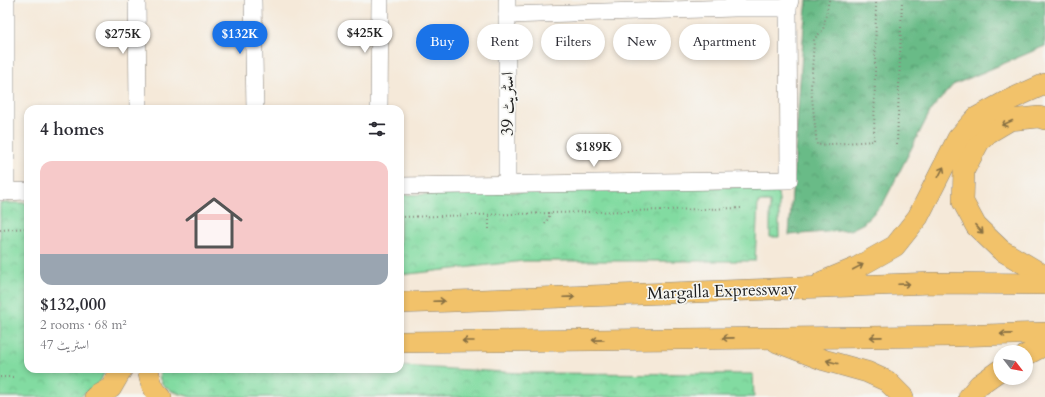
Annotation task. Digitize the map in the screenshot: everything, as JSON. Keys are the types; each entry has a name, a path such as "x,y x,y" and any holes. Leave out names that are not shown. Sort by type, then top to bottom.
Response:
{"main road":[{"path":"809,288 856,268 895,246 918,217 958,138 976,118 1007,101 1045,84"},
{"path":"1045,119 1039,117 1010,120 988,133 979,142 964,170 963,202 976,226 1001,250 1045,276"},
{"name":"Margalla Expressway","path":"404,303 933,283 1045,284"},
{"path":"404,342 1045,333"},
{"path":"767,338 824,360 867,372 887,381 903,397"},
{"path":"1033,351 1045,345"},
{"path":"95,397 111,388 120,373"},
{"path":"149,373 150,382 156,393 161,397"},
{"path":"969,397 979,385 993,375"}],"street":[{"path":"6,0 3,192 24,191"},
{"path":"137,0 138,105"},
{"path":"253,0 255,105"},
{"path":"379,105 380,0"},
{"path":"404,186 789,180 789,4 735,8 507,8"},
{"name":"اسٹریٹ 39","path":"507,8 507,184"}],"path":[{"path":"829,0 823,30 814,39 811,88 817,145 874,141 876,0"},
{"path":"897,144 902,0"},
{"path":"404,217 742,208"},
{"path":"545,224 551,213"},
{"path":"489,214 489,229"},
{"path":"0,230 24,228"},
{"path":"0,377 16,377"}],"green space":[{"path":"807,0 1045,0 1045,46 953,85 931,110 883,204 864,223 850,230 789,235"},
{"path":"761,186 771,187 778,193 779,237 770,237 770,202 758,202 755,261 524,261 404,275 404,195"},
{"path":"0,203 24,203 24,373 104,373 100,382 80,397 0,397"},
{"path":"404,366 521,373 753,374 754,397 191,397 168,389 162,383 160,373 404,373"}]}
